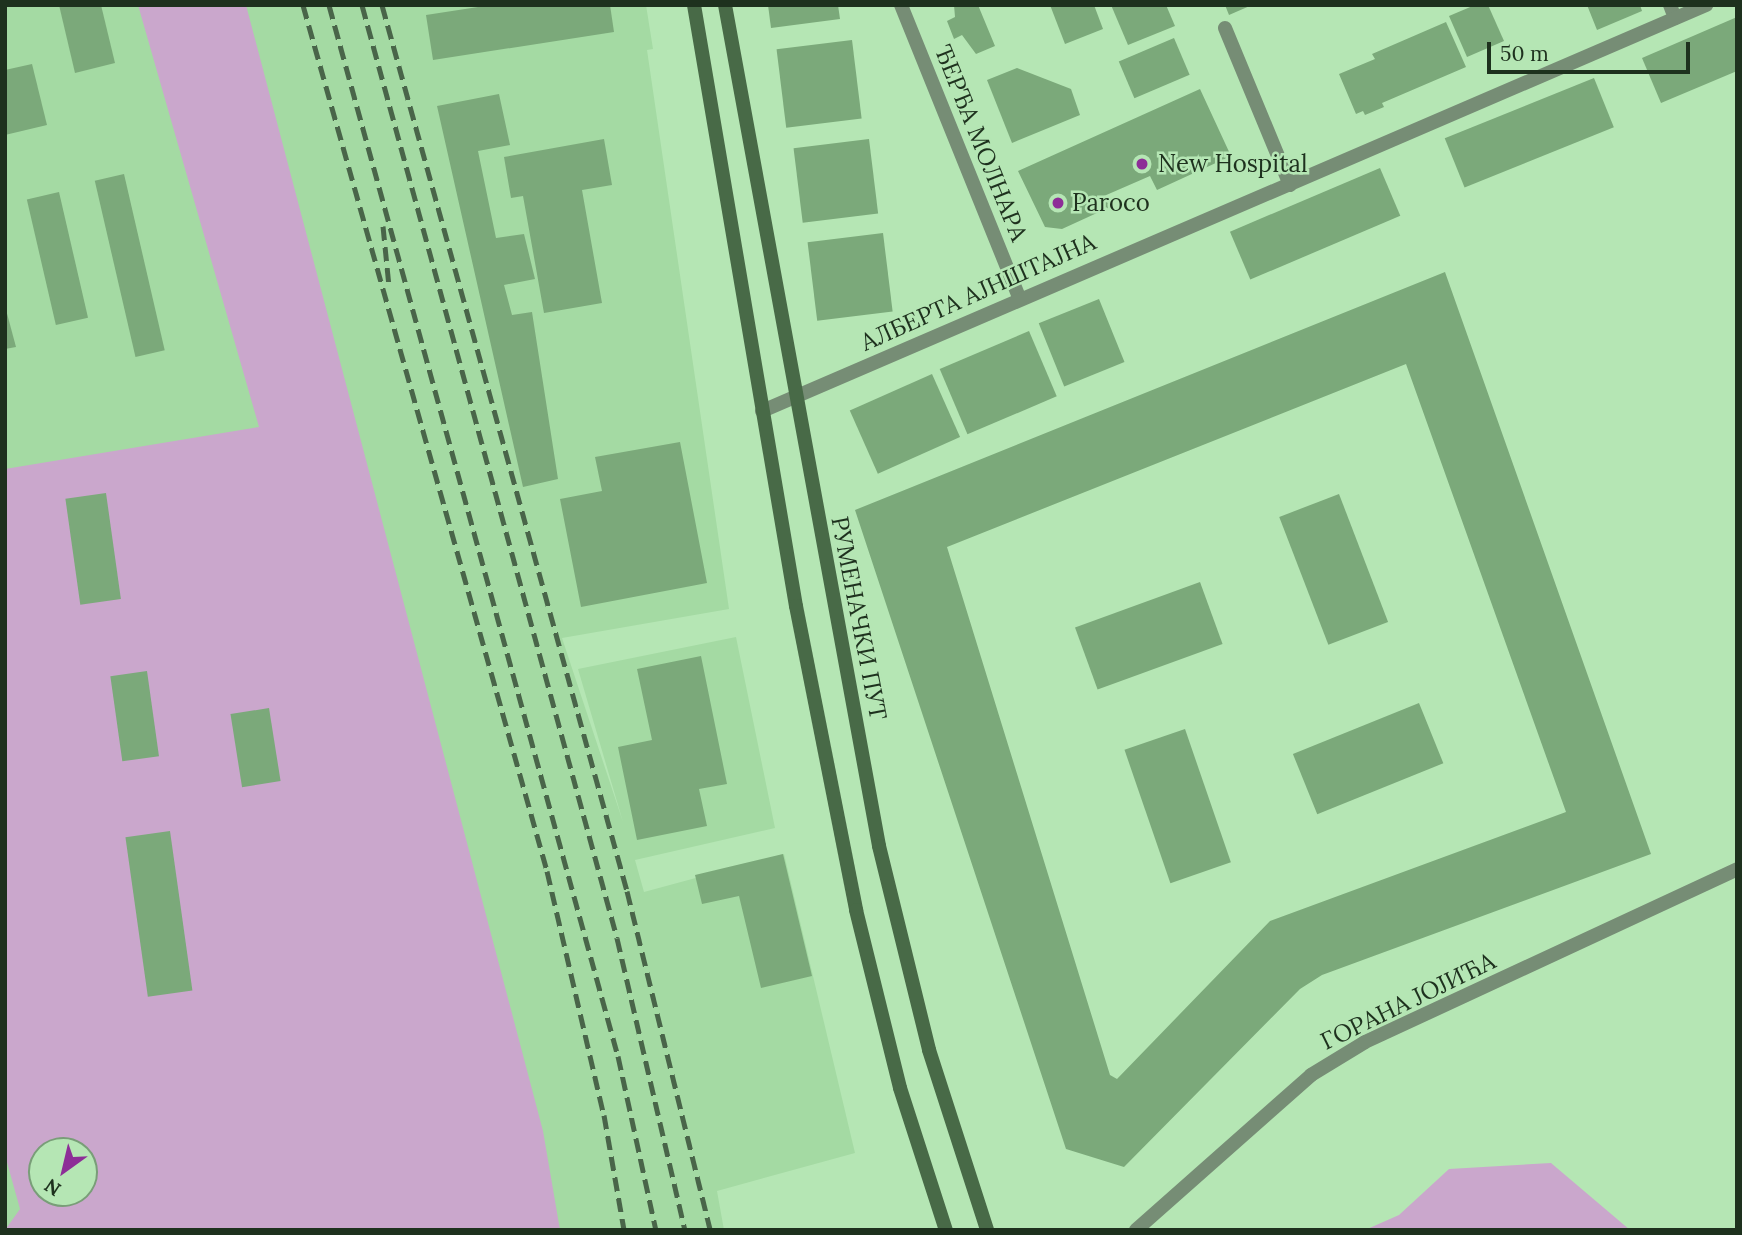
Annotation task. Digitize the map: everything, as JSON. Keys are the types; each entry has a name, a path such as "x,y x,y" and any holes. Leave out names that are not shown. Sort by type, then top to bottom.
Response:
{"main road":[{"path":"694,5 762,411 856,910 900,1088 946,1230"},
{"name":"РУМЕНАЧКИ ПУТ","path":"725,5 879,846 929,1050 987,1230"}],"street":[{"name":"ЂЕРЂА МОЛНАРА","path":"901,5 1019,297"},
{"name":"АЛБЕРТА АЈНШТАЈНА","path":"762,411 1019,297 1290,185 1673,12 1706,5"},
{"path":"1225,28 1290,185"},
{"name":"ГОРАНА ЈОЈИЋА","path":"1136,1230 1311,1075 1365,1042 1737,869"}],"shaded area":[{"path":"5,5 646,5 653,49 647,50 729,609 562,638 623,822 578,669 736,637 775,828 635,860 644,892 784,854 855,1153 717,1191 724,1230 5,1230"},
{"path":"138,5 246,5 543,1131 560,1230 5,1230 20,1209 5,1155 5,469 259,427"},
{"path":"1551,1163 1630,1230 1365,1230 1399,1215 1449,1169"}],"building":[{"path":"59,5 101,5 115,63 75,73"},
{"path":"491,5 610,5 614,32 433,60 426,15"},
{"path":"768,5 838,5 840,19 771,28"},
{"path":"954,5 978,5 995,46 976,54 962,35 954,39 947,21 955,17"},
{"path":"1050,5 1094,5 1103,29 1065,44"},
{"path":"1111,5 1166,5 1175,26 1128,45"},
{"path":"1225,5 1252,5 1229,15"},
{"path":"1475,5 1488,5 1504,41 1467,57 1449,16"},
{"path":"1587,5 1640,5 1642,11 1597,30"},
{"path":"1737,17 1737,71 1661,103 1642,58"},
{"path":"1446,22 1466,67 1382,103 1384,107 1365,115 1363,111 1356,114 1339,74 1375,59 1372,54"},
{"path":"1174,38 1190,75 1134,98 1119,61"},
{"path":"852,40 862,118 786,128 777,49"},
{"path":"32,64 47,125 5,135 5,70"},
{"path":"1017,68 1071,89 1080,115 1012,143 987,80"},
{"path":"1594,78 1614,127 1465,187 1445,138"},
{"path":"1200,89 1231,156 1157,190 1150,176 1104,196 1110,207 1062,229 1045,227 1018,171"},
{"path":"499,94 510,145 478,151 496,238 524,234 535,279 504,285 512,315 532,312 558,479 523,487 437,106"},
{"path":"604,139 612,185 582,190 602,303 544,313 523,196 511,198 504,157"},
{"path":"869,139 878,213 803,223 794,148"},
{"path":"1380,168 1400,216 1250,280 1230,232"},
{"path":"124,174 165,350 135,357 95,181"},
{"path":"59,192 88,318 56,325 27,199"},
{"path":"883,233 893,311 817,321 808,242"},
{"path":"1445,272 1651,854 1322,975 1300,989 1124,1167 1066,1149 855,510","holes":["1406,364 1566,812 1270,921 1117,1079 1110,1075 947,547"]},
{"path":"1099,299 1124,362 1064,386 1039,323"},
{"path":"5,306 16,347 5,349"},
{"path":"1029,331 1057,396 967,434 940,369"},
{"path":"932,374 960,437 878,474 850,411"},
{"path":"680,442 707,583 581,607 560,499 602,491 595,457"},
{"path":"106,493 121,599 80,605 65,499"},
{"path":"1339,494 1388,622 1328,645 1279,517"},
{"path":"1200,582 1223,644 1098,690 1075,627"},
{"path":"701,656 727,784 699,789 707,826 637,840 618,747 652,740 637,669"},
{"path":"147,671 159,756 122,761 110,676"},
{"path":"1419,703 1443,763 1317,814 1293,754"},
{"path":"269,708 281,781 242,787 230,714"},
{"path":"1185,729 1231,862 1170,883 1124,750"},
{"path":"170,831 192,990 148,997 125,837"},
{"path":"783,854 812,976 761,988 739,896 702,904 695,875"}],"railway":[{"path":"303,5 547,871 604,1115 624,1230"},
{"path":"329,5 618,1056 656,1230"},
{"path":"362,5 617,938 685,1230"},
{"path":"382,5 627,891 710,1230"},
{"path":"383,226 389,286"}],"place":[{"name":"New Hospital","path":"1142,164"},
{"name":"Paroco","path":"1058,203"}]}
